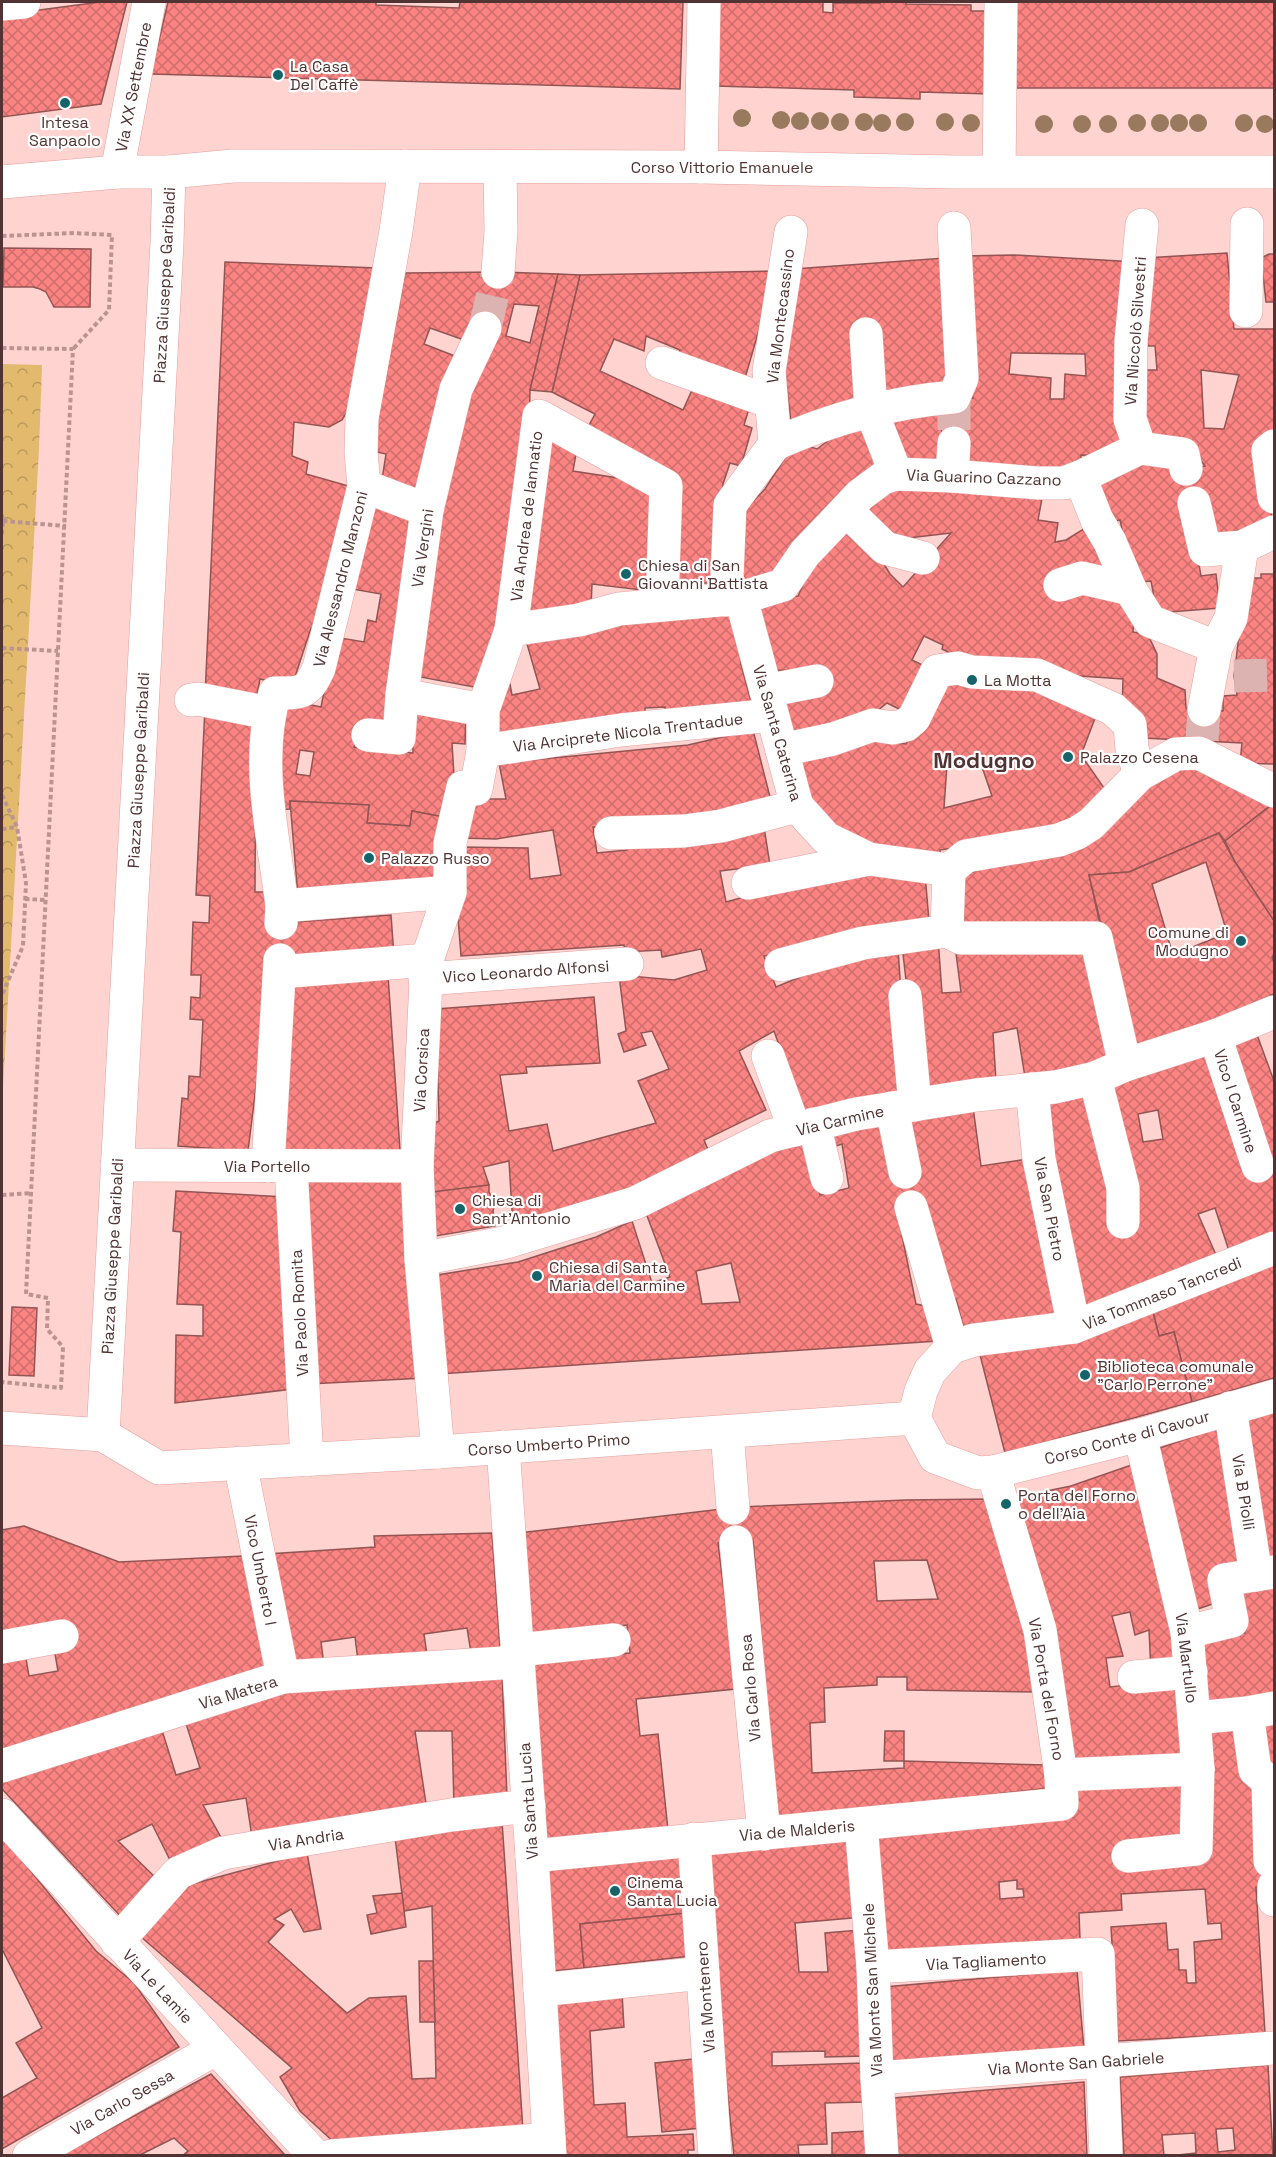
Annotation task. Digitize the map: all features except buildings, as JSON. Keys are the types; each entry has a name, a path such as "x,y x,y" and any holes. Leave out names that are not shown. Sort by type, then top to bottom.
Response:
{"street":[{"path":"2,4 24,2"},
{"name":"Via XX Settembre","path":"117,172 149,2"},
{"path":"700,167 704,2"},
{"path":"999,171 1001,2"},
{"name":"Corso Vittorio Emanuele","path":"169,172 233,166 405,166 1275,172"},
{"name":"Via Alessandro Manzoni","path":"269,713 275,693 298,693 310,686 319,668 364,486 361,452 362,418 396,231 405,166"},
{"path":"498,272 501,231 500,167"},
{"name":"Piazza Giuseppe Garibaldi","path":"2,182 117,172 169,172 103,1435"},
{"path":"1246,311 1247,224"},
{"name":"Via Niccolò Silvestri","path":"1140,448 1130,419 1131,341 1142,225"},
{"path":"733,599 730,505 775,444 871,410 921,400 954,398 962,378 954,228"},
{"name":"Via Montecassino","path":"775,444 769,371 791,232"},
{"name":"Via Vergini","path":"368,735 399,738 402,695 427,510 456,389 485,328"},
{"path":"867,334 871,410 896,474"},
{"path":"662,363 771,402"},
{"name":"Via Andrea de Iannatio","path":"512,630 539,416 666,486 662,605"},
{"path":"952,476 954,443"},
{"path":"1275,446 1268,451 1275,497"},
{"path":"1080,477 1140,448 1183,454 1186,469"},
{"name":"Via Guarino Cazzano","path":"512,630 579,620 619,609 733,599 783,585 805,553 860,495 883,478 896,474 1038,483 1064,483 1080,477 1097,520 1110,542 1130,589 1150,621 1220,666"},
{"path":"364,486 427,510"},
{"path":"1194,503 1205,550 1242,547 1275,532"},
{"path":"846,510 885,548 923,558"},
{"path":"947,931 949,870 966,856 1059,840 1077,833 1091,824 1140,774 1176,754 1202,734 1231,618 1242,547"},
{"path":"1060,585 1082,578 1130,589"},
{"name":"Via Santa Caterina","path":"733,599 769,703 797,806 826,838 869,859 949,870"},
{"name":"Via Corsica","path":"438,1452 421,1259 417,1166 426,970 450,892 450,843 463,787 476,789 483,751 483,710 512,630"},
{"path":"782,750 833,739 873,725 893,728 906,725 914,718 937,671 958,668 972,672 1037,675 1113,709 1130,725 1132,749 1140,774"},
{"name":"Via Arciprete Nicola Trentadue","path":"483,751 621,730 769,703 817,681"},
{"path":"402,695 483,710"},
{"path":"191,700 198,699 269,713 265,765 281,915 450,892"},
{"path":"1202,734 1275,791"},
{"path":"611,833 684,831 721,826 797,806"},
{"path":"748,883 869,859"},
{"path":"781,965 863,943 947,931 960,938 1096,938 1125,1065"},
{"name":"Vico Leonardo Alfonsi","path":"279,1166 280,966 426,970 627,964"},
{"path":"905,996 905,1172"},
{"name":"Via Carmine","path":"421,1259 503,1243 635,1203 770,1136 904,1106 1055,1087 1095,1078 1125,1065 1273,1019"},
{"name":"Vico I Carmine","path":"1215,1036 1258,1166"},
{"path":"768,1056 827,1178"},
{"path":"1095,1078 1123,1188 1123,1222"},
{"name":"Via San Pietro","path":"1032,1089 1040,1159 1074,1328"},
{"name":"Via Portello","path":"117,1165 417,1166"},
{"name":"Via Paolo Romita","path":"279,1166 307,1460"},
{"path":"910,1208 952,1347 930,1371 921,1391 914,1418 935,1457 986,1472"},
{"name":"Via Tommaso Tancredi","path":"952,1347 974,1340 1074,1328 1275,1248"},
{"name":"Corso Conte di Cavour","path":"986,1472 1140,1435 1275,1396"},
{"name":"Via B Piolli","path":"1230,1408 1266,1574"},
{"name":"Corso Umberto Primo","path":"103,1435 159,1468 438,1452 914,1418"},
{"path":"2,1428 103,1435"},
{"path":"727,1432 733,1508"},
{"name":"Via Martullo","path":"1128,1856 1196,1849 1198,1769 1187,1632 1140,1435"},
{"name":"Via Santa Lucia","path":"503,1447 519,1656 550,2147"},
{"name":"Vico Umberto I","path":"240,1463 283,1677"},
{"name":"Via Porta del Forno","path":"986,1472 1040,1630 1062,1789"},
{"name":"Via Carlo Rosa","path":"736,1542 764,1834"},
{"path":"1187,1632 1232,1621 1224,1580 1266,1574"},
{"path":"2,1647 62,1636"},
{"name":"Via Matera","path":"2,1766 283,1677 519,1656 614,1640"},
{"path":"1134,1677 1191,1672"},
{"path":"1195,1718 1261,1710 1255,1770 1268,1781 1273,1883"},
{"name":"Via de Malderis","path":"532,1856 861,1824 1062,1789 1198,1769"},
{"name":"Via Andria","path":"117,1942 178,1873 223,1853 451,1815 529,1806"},
{"name":"Via Le Lamie","path":"2,1815 315,2156"},
{"name":"Via Monte San Michele","path":"861,1824 873,1967 882,2156"},
{"name":"Via Montenero","path":"694,1839 715,2156"},
{"name":"Via Tagliamento","path":"873,1967 1098,1954 1103,2061"},
{"path":"540,1990 703,1974"},
{"name":"Via Monte San Gabriele","path":"877,2078 1275,2048"},
{"name":"Via Carlo Sessa","path":"29,2156 215,2049"},
{"path":"1103,2061 1106,2156"},
{"path":"332,2156 550,2147"}],"path":[{"path":"2,236 74,233 112,235 109,310 73,349 66,526 26,1294 48,1298 47,1329 63,1347 61,1388 2,1382"},
{"path":"2,348 73,349"},
{"path":"2,515 2,535"},
{"path":"3,521 66,526"},
{"path":"2,648 58,651"},
{"path":"2,795 17,827 26,883 23,945 2,995"},
{"path":"2,829 17,827"},
{"path":"25,899 45,900"},
{"path":"2,978 9,980"},
{"path":"2,1195 31,1192"}],"green space":[{"path":"2,364 42,365 2,1106"}],"tunnel":[{"path":"485,328 498,272"},
{"path":"954,397 954,443"},
{"path":"1234,676 1274,675"},
{"path":"1202,740 1204,710"}],"place":[{"name":"La Casa Del Caffè","path":"278,75"},
{"name":"Intesa Sanpaolo","path":"65,103"},
{"name":"Chiesa di San Giovanni Battista","path":"626,574"},
{"name":"La Motta","path":"972,680"},
{"name":"Palazzo Cesena","path":"1068,757"},
{"name":"Palazzo Russo","path":"369,858"},
{"name":"Comune di Modugno","path":"1241,941"},
{"name":"Chiesa di Sant'Antonio","path":"460,1209"},
{"name":"Chiesa di Santa Maria del Carmine","path":"537,1276"},
{"name":"Biblioteca comunale \"Carlo Perrone\"","path":"1085,1375"},
{"name":"Porta del Forno o dell’Aia","path":"1006,1504"},
{"name":"Cinema Santa Lucia","path":"615,1891"}],"district":[{"name":"Modugno","path":"984,760"}]}
